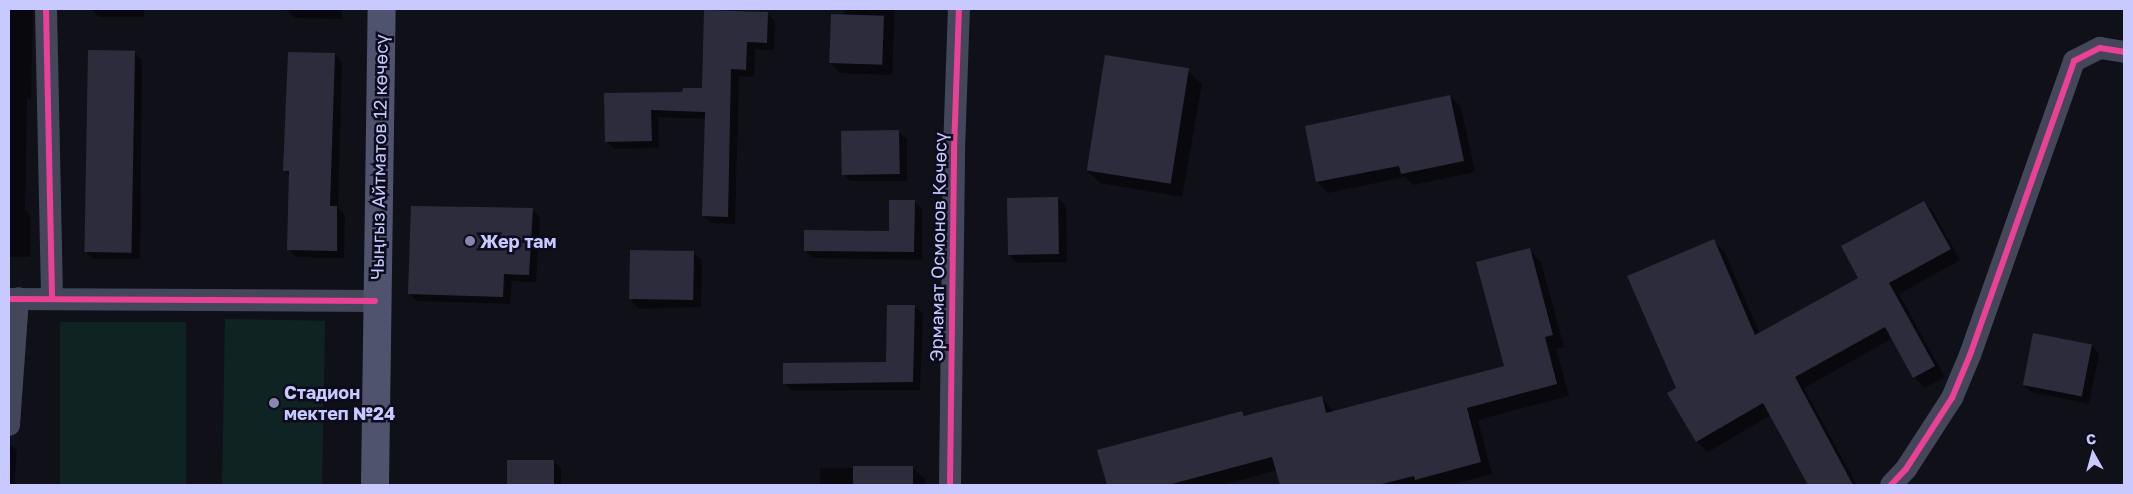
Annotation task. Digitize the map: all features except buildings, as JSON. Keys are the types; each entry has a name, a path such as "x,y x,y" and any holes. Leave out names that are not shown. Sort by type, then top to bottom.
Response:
{"main road":[{"name":"Чыңгыз Айтматов 12 көчөсү","path":"375,485 375,301 382,9"}],"street":[{"path":"46,9 52,298"},
{"name":"Эрмамат Осмонов Көчөсү","path":"950,485 954,150 959,9"},
{"path":"1892,485 1906,469 1952,398 1967,364 2074,61 2100,48 2124,52"},
{"path":"9,425 14,298 375,301"}],"green space":[{"name":"Стадион мектеп №24","path":"225,319 325,321 322,485 222,485"},
{"path":"60,322 186,322 186,485 60,485"}],"cycle path":[{"path":"46,9 52,298"},
{"path":"950,485 954,150 959,9"},
{"path":"1891,485 1906,469 1952,398 1970,355 2074,61 2100,48 2124,52"},
{"path":"9,299 375,301"}],"place":[{"name":"Жер там","path":"470,241"},
{"name":"Стадион мектеп №24","path":"274,403"}]}
